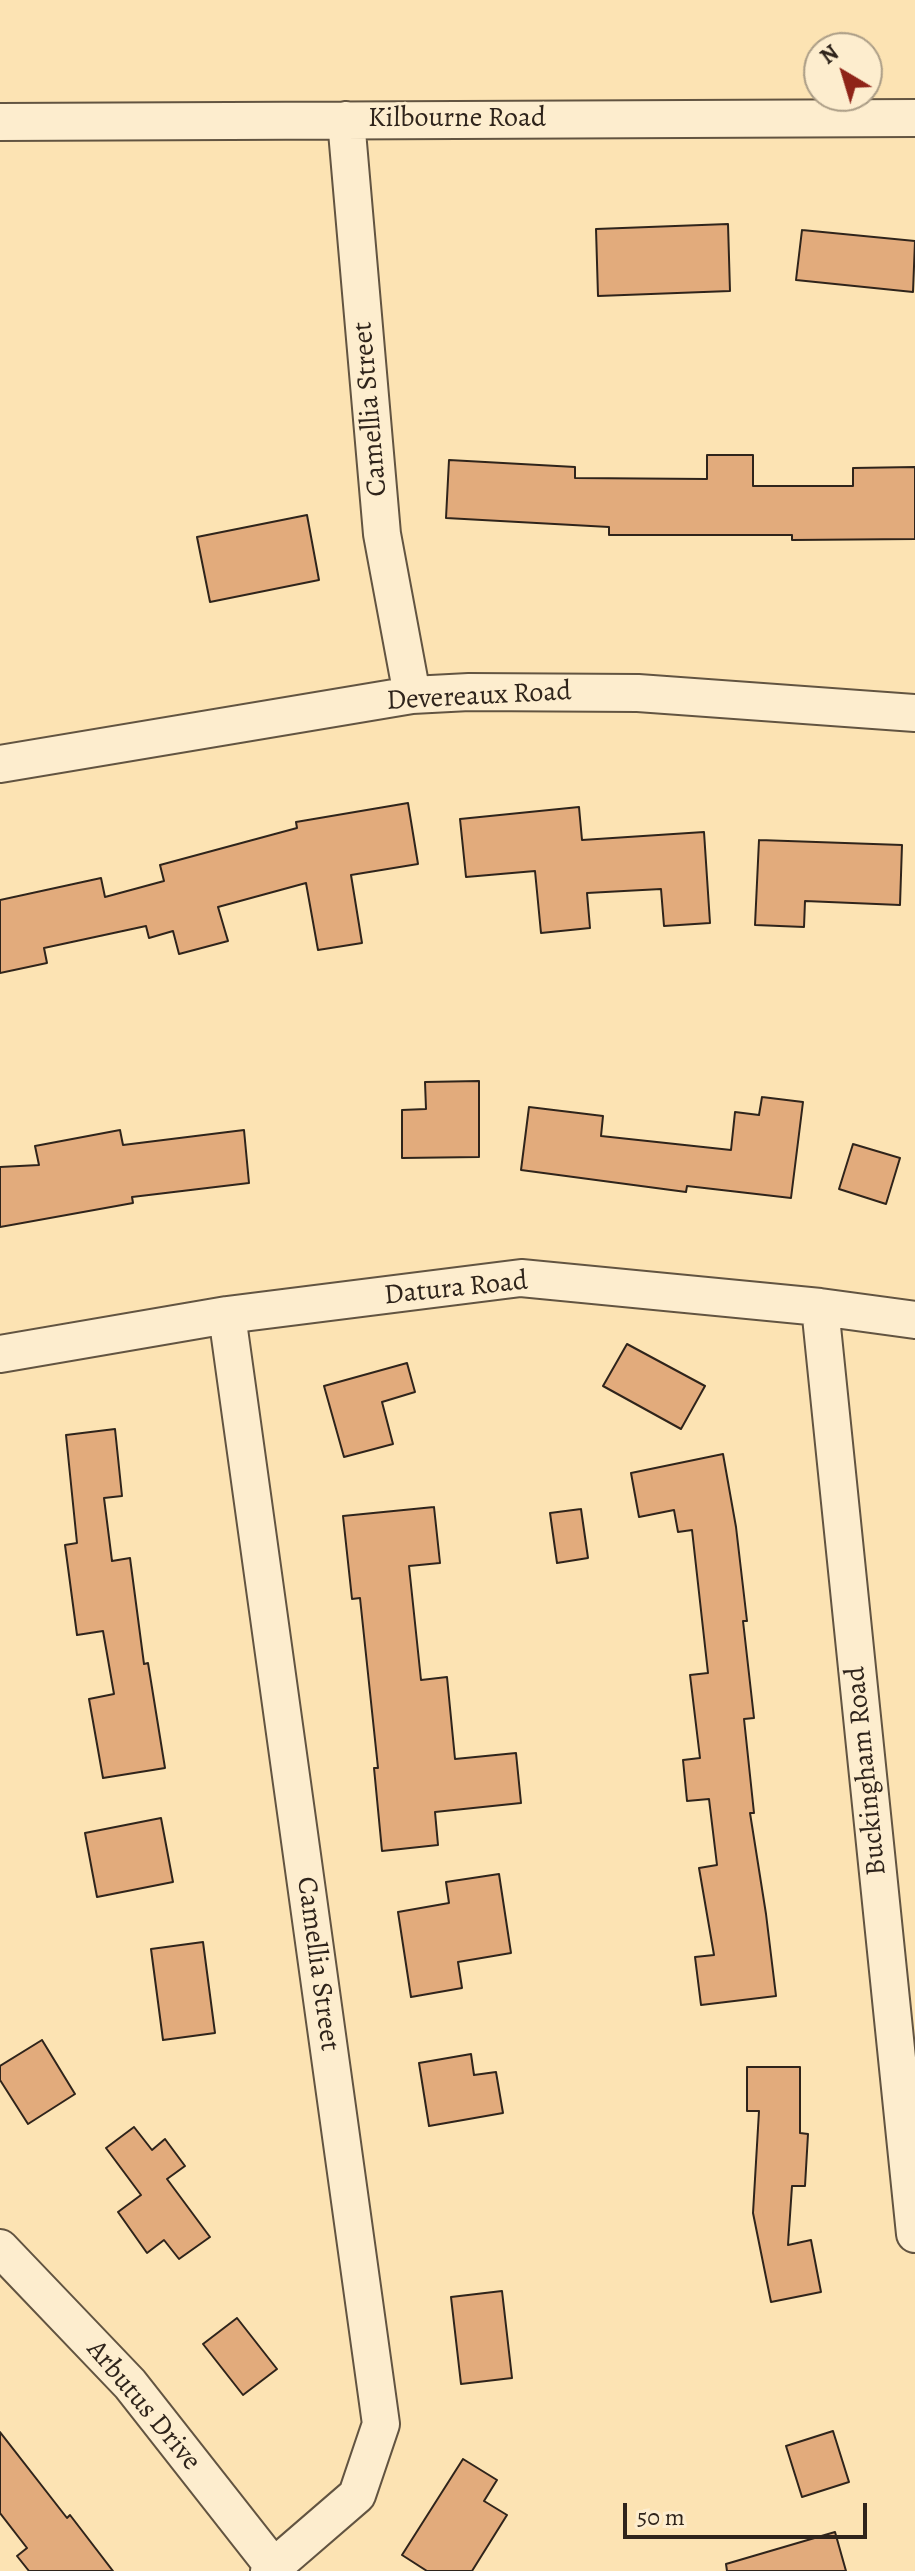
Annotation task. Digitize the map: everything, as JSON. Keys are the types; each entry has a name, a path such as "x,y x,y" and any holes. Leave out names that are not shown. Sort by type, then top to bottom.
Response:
{"street":[{"name":"Kilbourne Road","path":"0,122 915,118"},
{"name":"Camellia Street","path":"346,120 382,534 412,695"},
{"name":"Devereaux Road","path":"0,764 412,695 526,690 638,693 915,713"},
{"name":"Datura Road","path":"0,1354 227,1315 521,1278 820,1307 915,1320"},
{"name":"Buckingham Road","path":"820,1307 915,2234"},
{"name":"Camellia Street","path":"227,1315 381,2424 357,2495 274,2570"},
{"name":"Arbutus Drive","path":"0,2248 130,2384 274,2570"}],"building":[{"path":"728,224 730,291 598,296 596,229"},
{"path":"802,230 915,241 913,292 796,280"},
{"path":"707,455 753,455 753,486 853,486 853,468 915,467 915,539 792,540 792,535 609,535 609,527 446,518 449,460 575,467 575,478 707,479"},
{"path":"307,515 319,580 210,602 197,537"},
{"path":"408,803 418,864 351,875 362,943 318,950 306,883 218,907 228,941 179,954 173,931 149,938 146,926 44,948 47,963 0,973 0,900 101,878 105,897 164,881 160,865 297,828 296,822"},
{"path":"579,807 582,840 704,832 710,923 664,926 661,889 587,893 590,928 541,933 535,871 466,877 460,819"},
{"path":"759,840 902,845 900,905 805,901 804,927 755,925"},
{"path":"479,1081 479,1157 402,1158 402,1110 426,1109 425,1082"},
{"path":"762,1097 803,1102 791,1198 687,1186 686,1192 521,1170 529,1107 603,1116 601,1136 731,1150 735,1112 759,1115"},
{"path":"120,1130 123,1145 244,1130 249,1183 132,1197 133,1203 0,1227 0,1167 39,1165 35,1146"},
{"path":"853,1144 900,1158 886,1204 839,1189"},
{"path":"627,1344 705,1386 681,1429 603,1386"},
{"path":"407,1363 415,1392 382,1402 393,1444 344,1457 324,1386"},
{"path":"115,1429 122,1496 104,1498 112,1561 130,1558 144,1664 148,1663 165,1768 103,1778 89,1699 114,1694 103,1631 77,1635 65,1545 77,1543 66,1435"},
{"path":"723,1454 736,1527 747,1621 743,1621 754,1718 744,1719 754,1813 750,1813 776,1996 701,2005 695,1957 714,1955 699,1868 717,1865 709,1799 687,1801 683,1760 700,1758 690,1675 708,1673 692,1530 678,1532 674,1510 639,1517 631,1473"},
{"path":"434,1507 440,1563 409,1566 421,1680 447,1677 455,1759 516,1753 521,1803 435,1812 438,1845 382,1851 374,1768 378,1768 360,1598 352,1599 343,1516"},
{"path":"581,1509 588,1558 557,1563 550,1513"},
{"path":"161,1818 173,1882 97,1897 85,1833"},
{"path":"499,1874 511,1953 458,1962 462,1988 411,1997 398,1912 449,1903 446,1882"},
{"path":"203,1942 215,2033 163,2040 151,1949"},
{"path":"42,2040 75,2094 28,2124 0,2080 0,2066"},
{"path":"471,2054 474,2075 496,2072 503,2113 429,2126 419,2063"},
{"path":"747,2067 800,2067 800,2133 808,2134 805,2186 792,2186 788,2245 811,2240 821,2292 771,2302 753,2213 759,2111 747,2111"},
{"path":"134,2127 152,2150 165,2139 185,2166 167,2179 210,2237 179,2259 164,2240 147,2253 118,2212 141,2195 106,2148"},
{"path":"502,2291 512,2378 461,2384 451,2297"},
{"path":"237,2318 277,2369 243,2395 203,2344"},
{"path":"833,2431 849,2482 802,2497 786,2446"},
{"path":"0,2432 113,2571 29,2571 17,2556 27,2548 0,2513"},
{"path":"463,2459 497,2480 484,2501 507,2515 472,2571 427,2571 402,2555"},
{"path":"835,2532 846,2571 727,2571 726,2564"}]}
